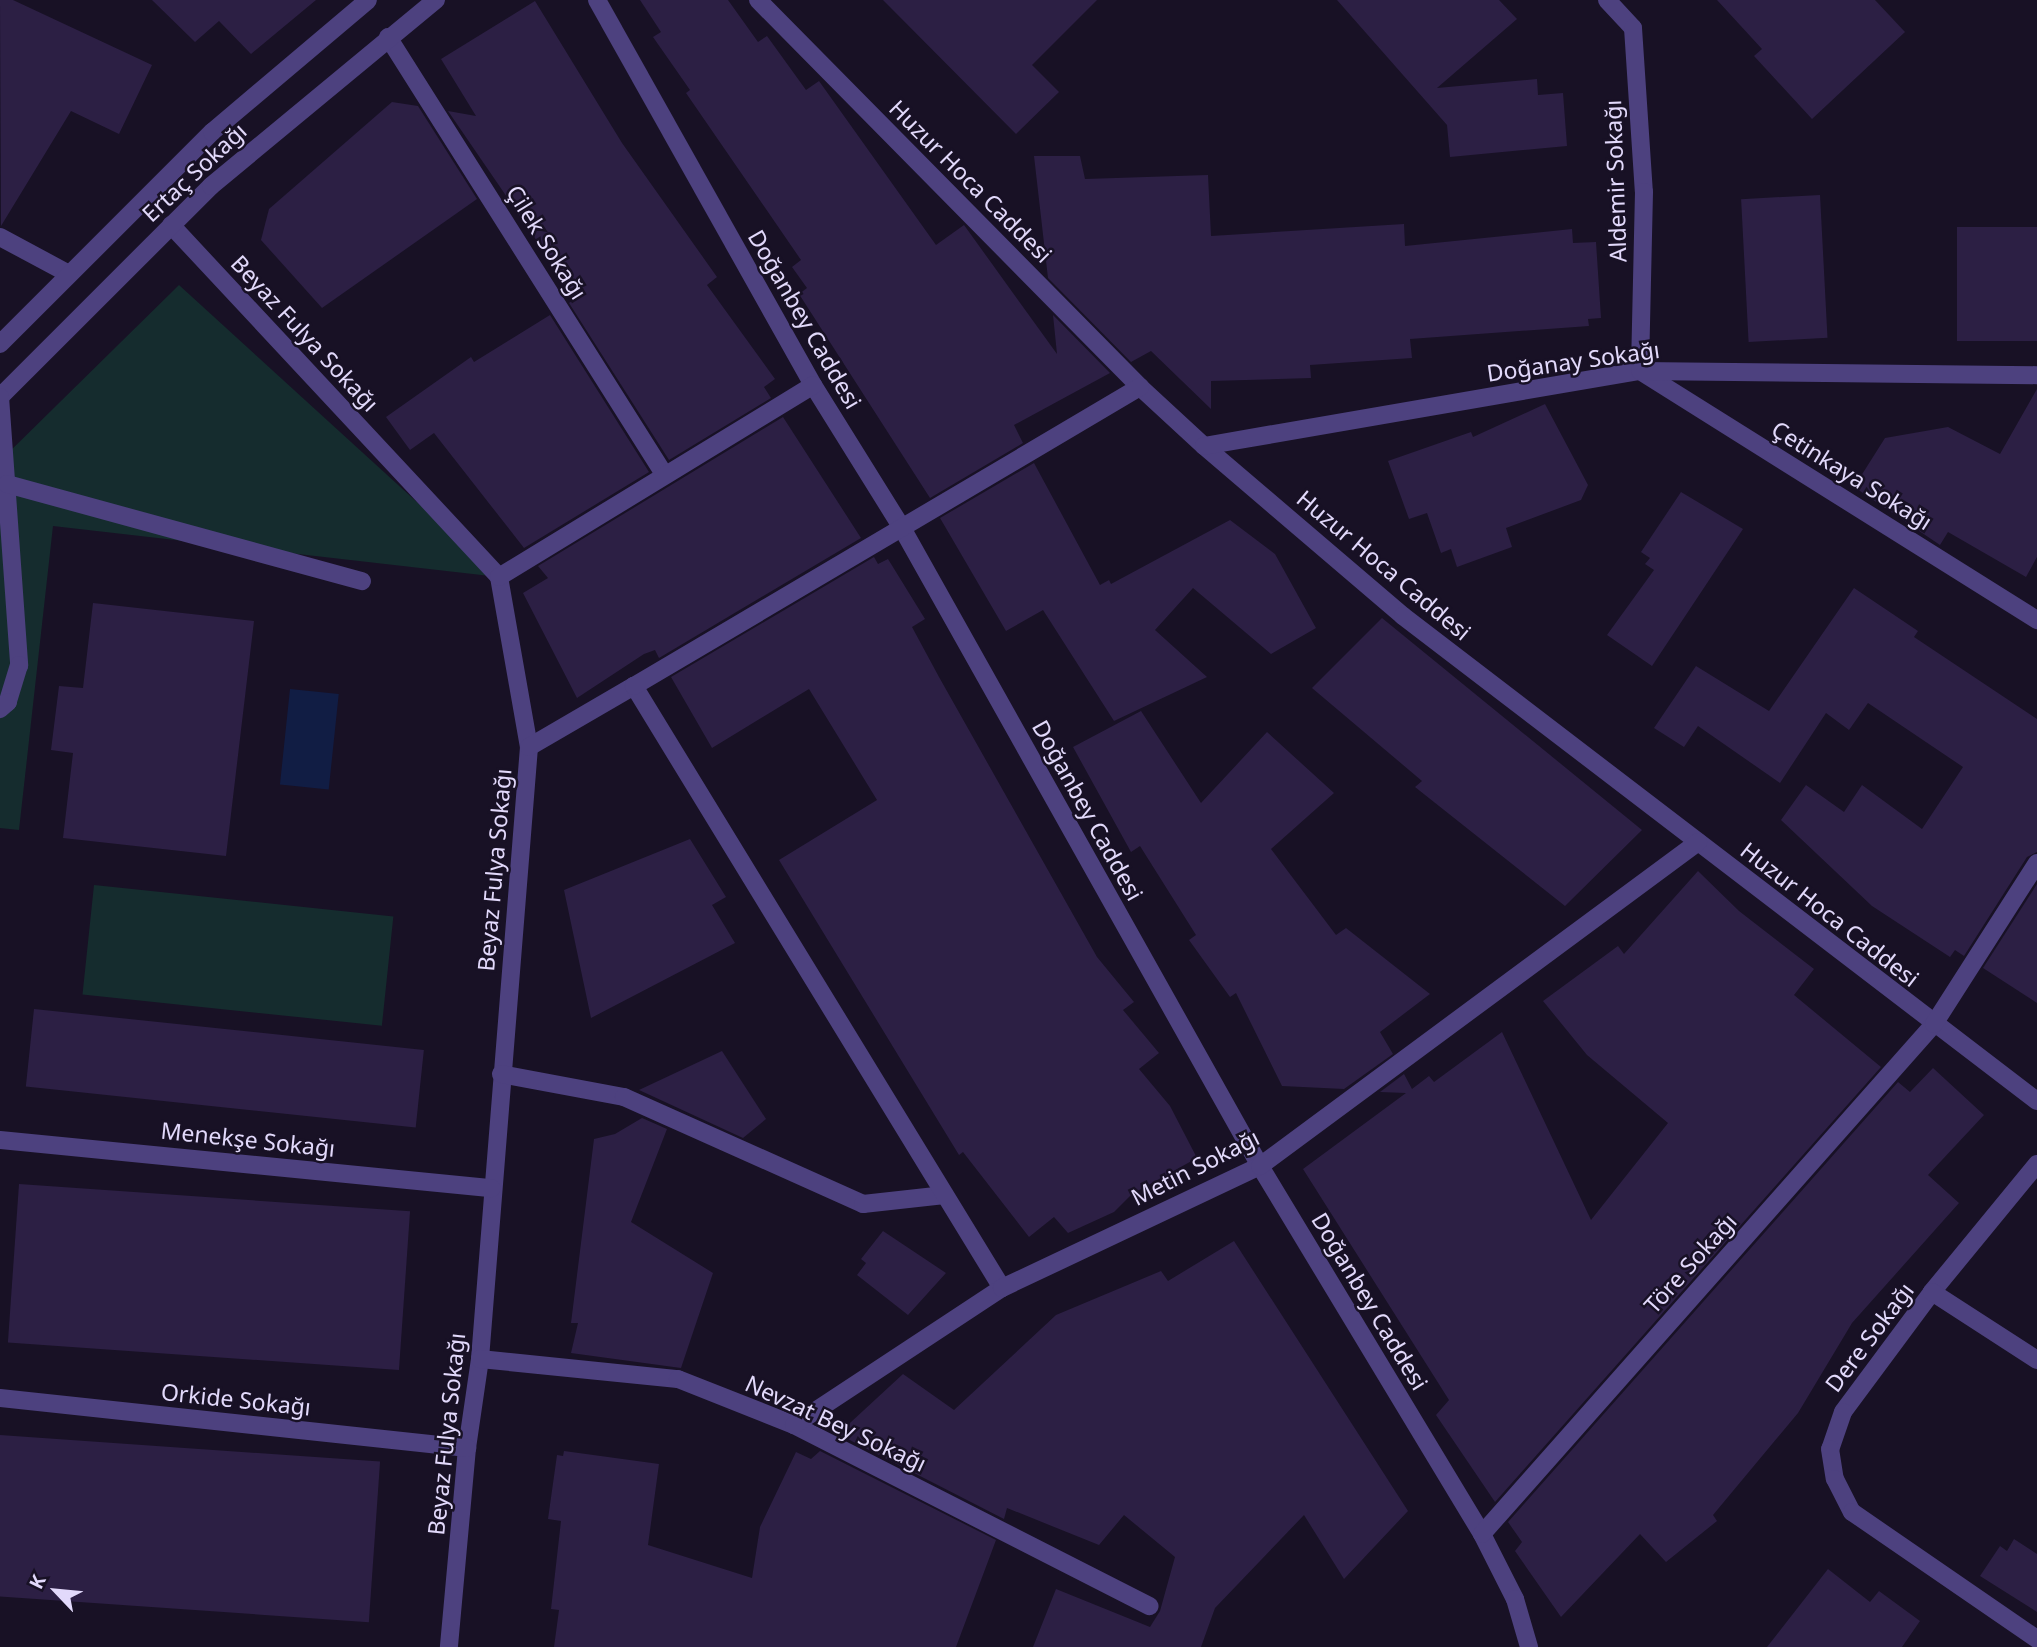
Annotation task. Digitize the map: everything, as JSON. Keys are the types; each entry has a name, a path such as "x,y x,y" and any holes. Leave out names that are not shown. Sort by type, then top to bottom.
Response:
{"street":[{"name":"Ertaç Sokağı","path":"0,344 212,132 368,0"},
{"name":"Ertaç Sokağı","path":"0,397 171,225 388,37 436,0"},
{"name":"Doğanbey Caddesi","path":"597,0 813,385 902,528 1260,1166 1482,1534 1515,1599 1529,1647"},
{"name":"Huzur Hoca Caddesi","path":"758,0 1140,387 1204,446 1403,615 2037,1101"},
{"name":"Aldemir Sokağı","path":"1607,0 1633,28 1644,192 1640,371"},
{"name":"Çilek Sokağı","path":"388,37 664,474"},
{"name":"Beyaz Fulya Sokağı","path":"171,225 499,576 530,747 501,1074 480,1359 467,1448 449,1647"},
{"path":"0,237 69,274"},
{"name":"Doğanay Sokağı","path":"1204,446 1640,371 2037,375"},
{"name":"Çetinkaya Sokağı","path":"1640,371 2037,620"},
{"path":"499,576 813,385"},
{"path":"530,747 1140,387"},
{"path":"0,397 19,665 8,702 0,709"},
{"path":"7,484 362,581"},
{"path":"634,686 1002,1288"},
{"name":"Metin Sokağı","path":"794,1425 1002,1288 1260,1166 1698,842"},
{"name":"Töre Sokağı","path":"1482,1534 1934,1024 2037,863"},
{"path":"501,1074 624,1097 863,1204 945,1195"},
{"name":"Menekşe Sokağı","path":"0,1140 492,1188"},
{"name":"Dere Sokağı","path":"2037,1164 1932,1292 1843,1412 1830,1449 1835,1479 1852,1512 2037,1639"},
{"path":"1932,1292 2037,1360"},
{"name":"Nevzat Bey Sokağı","path":"480,1359 678,1379 794,1425 1150,1606"},
{"name":"Orkide Sokağı","path":"0,1398 467,1448"}],"green space":[{"path":"179,285 499,577 53,526 19,830 0,828 0,461"},
{"path":"94,885 393,916 382,1026 83,994"}],"water":[{"path":"290,689 339,694 329,790 280,784"}],"building":[{"path":"0,0 13,0 152,65 119,134 71,111 1,226"},
{"path":"152,0 316,0 251,54 219,21 195,42"},
{"path":"640,0 728,0 758,42 767,36 806,90 819,81 936,245 964,225 1057,354 1053,315 1110,373 1014,425 1023,443 930,498 799,294 807,288 792,267 801,260 686,93 690,90 653,37 661,32"},
{"path":"883,0 1097,0 1032,65 1059,92 1016,134"},
{"path":"1337,0 1499,0 1517,19 1437,88 1537,79 1538,95 1563,93 1567,146 1450,157 1447,125"},
{"path":"1717,0 1875,0 1905,32 1812,119 1754,56 1762,49"},
{"path":"535,1 622,143 717,277 707,285 775,379 764,387 771,398 669,460 569,303 576,298 448,111 476,116 441,59"},
{"path":"392,102 418,106 477,199 322,308 261,240 269,209"},
{"path":"1034,156 1080,156 1085,179 1208,175 1211,236 1404,224 1405,246 1572,229 1573,243 1596,242 1601,318 1588,319 1589,326 1410,339 1412,358 1310,365 1311,378 1211,381 1211,409 1151,351 1131,362 1048,278"},
{"path":"1820,195 1827,338 1749,342 1741,199"},
{"path":"1957,227 2037,227 2037,341 1957,341"},
{"path":"550,315 649,472 524,548 434,433 410,450 386,417 471,357 474,362"},
{"path":"2037,389 2037,557 2026,577 1948,532 1940,545 1854,487 1885,438 1948,427 2000,454"},
{"path":"1545,404 1588,485 1581,500 1506,528 1512,547 1457,567 1451,549 1441,553 1427,513 1409,519 1388,461 1471,432 1473,437"},
{"path":"783,417 861,538 659,658 655,650 644,654 577,698 523,593 548,578 538,566"},
{"path":"1034,463 1100,585 1109,580 1111,584 1230,520 1275,554 1316,628 1271,654 1193,588 1155,630 1207,677 1114,721 1043,610 1006,631 940,518"},
{"path":"1681,492 1743,529 1652,666 1607,635 1654,570 1645,564 1650,558 1641,552"},
{"path":"874,557 878,564 888,559 925,619 912,627 939,677 1097,957 1134,1002 1123,1010 1159,1053 1139,1069 1170,1106 1197,1158 1132,1194 1114,1212 1068,1233 1054,1217 1029,1237 963,1152 959,1155 779,860 877,800 809,689 712,748 671,677"},
{"path":"1854,588 1918,631 1914,637 2037,719 2037,852 2027,857 1964,956 1955,950 1950,957 1872,906 1781,820 1806,785 1844,812 1862,785 1922,829 1963,767 1868,703 1849,730 1826,713 1780,783 1698,726 1684,747 1654,728 1696,666 1769,711"},
{"path":"93,603 254,621 226,856 63,838 73,753 51,750 59,686 83,688"},
{"path":"1382,618 1642,830 1565,906 1415,787 1422,781 1312,688"},
{"path":"1141,711 1201,803 1267,732 1334,793 1271,849 1336,935 1346,928 1430,994 1380,1032 1393,1054 1344,1089 1282,1086 1236,993 1230,997 1189,940 1196,935 1140,846 1131,852 1073,747"},
{"path":"690,839 726,897 712,905 735,943 591,1018 564,890"},
{"path":"1698,871 1739,911 1814,969 1794,995 1881,1067 1495,1502 1436,1415 1449,1400 1303,1169 1406,1093 1380,1092 1404,1074 1412,1089 1429,1076 1434,1082 1502,1032 1591,1220 1668,1123 1587,1055 1543,1001 1618,946 1624,954"},
{"path":"2037,884 2037,1003 1983,968"},
{"path":"34,1009 424,1050 416,1128 26,1087"},
{"path":"722,1051 766,1119 743,1138 639,1090"},
{"path":"1933,1068 1984,1115 1928,1175 1959,1203 1852,1323 1798,1413 1713,1515 1717,1521 1666,1562 1640,1534 1561,1617 1515,1551 1522,1542 1508,1522 1898,1082 1910,1092"},
{"path":"642,1118 667,1129 631,1222 713,1273 681,1368 571,1353 578,1323 571,1323 594,1139 615,1134"},
{"path":"19,1184 410,1211 399,1370 8,1343"},
{"path":"883,1231 946,1273 908,1315 857,1275 866,1263 861,1259"},
{"path":"1234,1241 1408,1511 1344,1579 1304,1515 1215,1608 1201,1647 1033,1647 1056,1589 1150,1627 1160,1611 1175,1557 1124,1515 1099,1545 1007,1508 1004,1519 838,1434 903,1374 954,1410 1056,1315 1161,1271 1168,1281"},
{"path":"0,1435 380,1462 369,1622 0,1596"},
{"path":"564,1451 659,1464 648,1545 752,1578 760,1527 796,1452 811,1459 820,1451 996,1540 956,1647 554,1647 559,1610 551,1609 561,1521 548,1519 557,1455 563,1456"},
{"path":"2014,1539 2037,1554 2037,1612 1980,1576 2000,1546 2007,1551"},
{"path":"1828,1569 1870,1602 1879,1591 1920,1621 1902,1647 1767,1647"}]}
